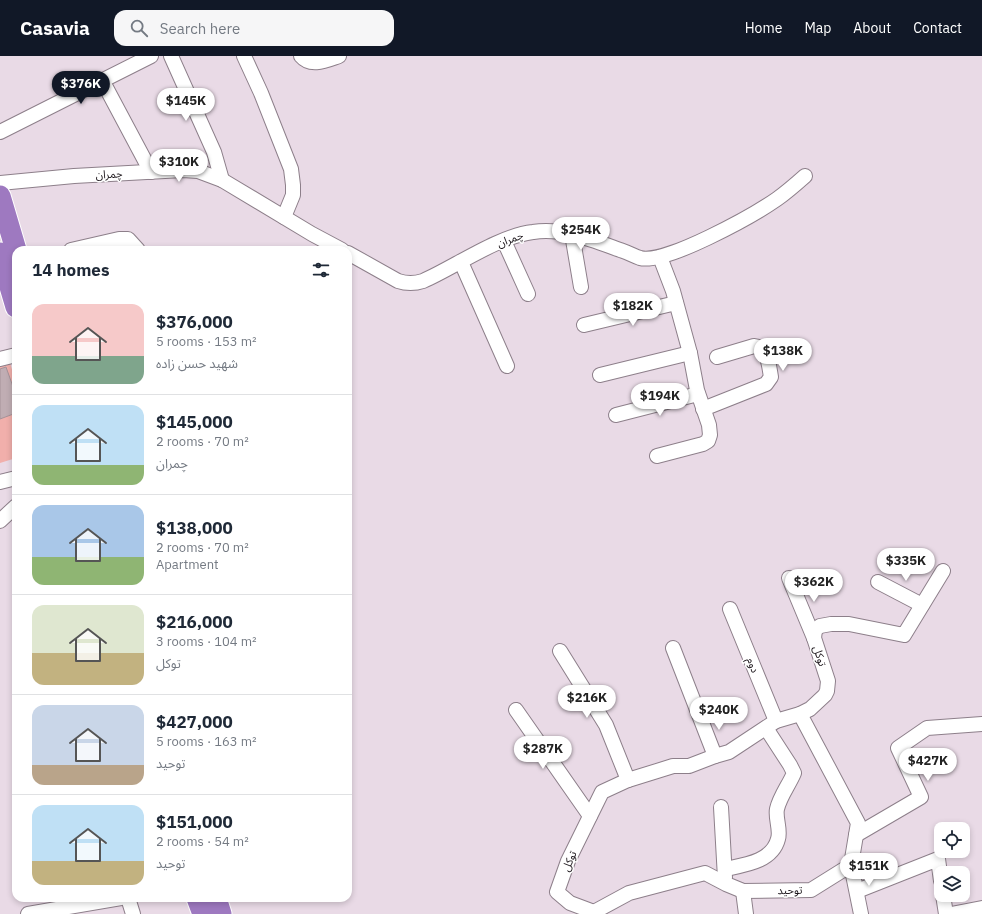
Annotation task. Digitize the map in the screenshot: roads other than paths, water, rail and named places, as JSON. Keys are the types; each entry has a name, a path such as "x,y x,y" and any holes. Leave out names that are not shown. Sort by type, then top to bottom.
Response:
{"highway":[{"path":"0,196 15,246"},
{"path":"0,253 4,279 12,298"},
{"path":"198,902 203,914"},
{"path":"217,902 221,914"}],"street":[{"path":"0,132 151,56"},
{"path":"171,56 214,152 222,180"},
{"path":"244,56 261,93 291,169 293,195 284,217"},
{"path":"301,56 308,62 316,63 339,56"},
{"path":"102,80 151,172"},
{"name":"چمران","path":"0,183 74,176 183,170 198,171 222,180 335,246"},
{"name":"چمران","path":"352,255 406,283 423,282 504,241 532,232 560,231 608,245 640,258 647,259 660,257 707,238 744,219 778,199 805,176"},
{"path":"572,234 581,287"},
{"path":"88,246 119,239 128,239 134,246"},
{"path":"504,241 528,294"},
{"path":"657,456 703,444 708,441 710,435 709,425 698,394 690,353 673,291 660,257"},
{"path":"461,262 507,366"},
{"path":"584,325 676,303"},
{"path":"703,409 766,384 771,377 764,350 759,347 754,346 717,357"},
{"path":"600,375 690,353"},
{"path":"0,359 12,356"},
{"path":"616,416 698,394"},
{"path":"0,482 12,479"},
{"path":"0,521 12,510"},
{"name":"توکل","path":"593,913 570,903 558,892 568,861 602,792 628,780 673,766 689,766 729,752 771,724 810,709 822,698 827,691 828,686 828,681 814,638 815,630 820,626 831,624 850,624 904,635 943,571"},
{"path":"789,578 814,638"},
{"path":"878,582 922,605"},
{"name":"دوم","path":"725,869 759,861 772,851 778,839 777,811 779,800 794,772 771,724 730,609"},
{"path":"673,648 715,756"},
{"path":"560,651 606,725 628,780"},
{"path":"516,710 590,816"},
{"path":"800,714 858,823 851,865 861,914"},
{"path":"856,835 921,797 898,748 927,728 982,724"},
{"path":"721,807 726,884"},
{"path":"857,891 938,859 939,866"},
{"name":"توحید","path":"593,913 629,893 705,873 743,891 811,890 851,865"},
{"path":"743,891 746,914"},
{"path":"28,914 98,902"},
{"path":"129,902 133,914"},
{"path":"944,902 946,914"},
{"path":"952,914 982,908"}]}
